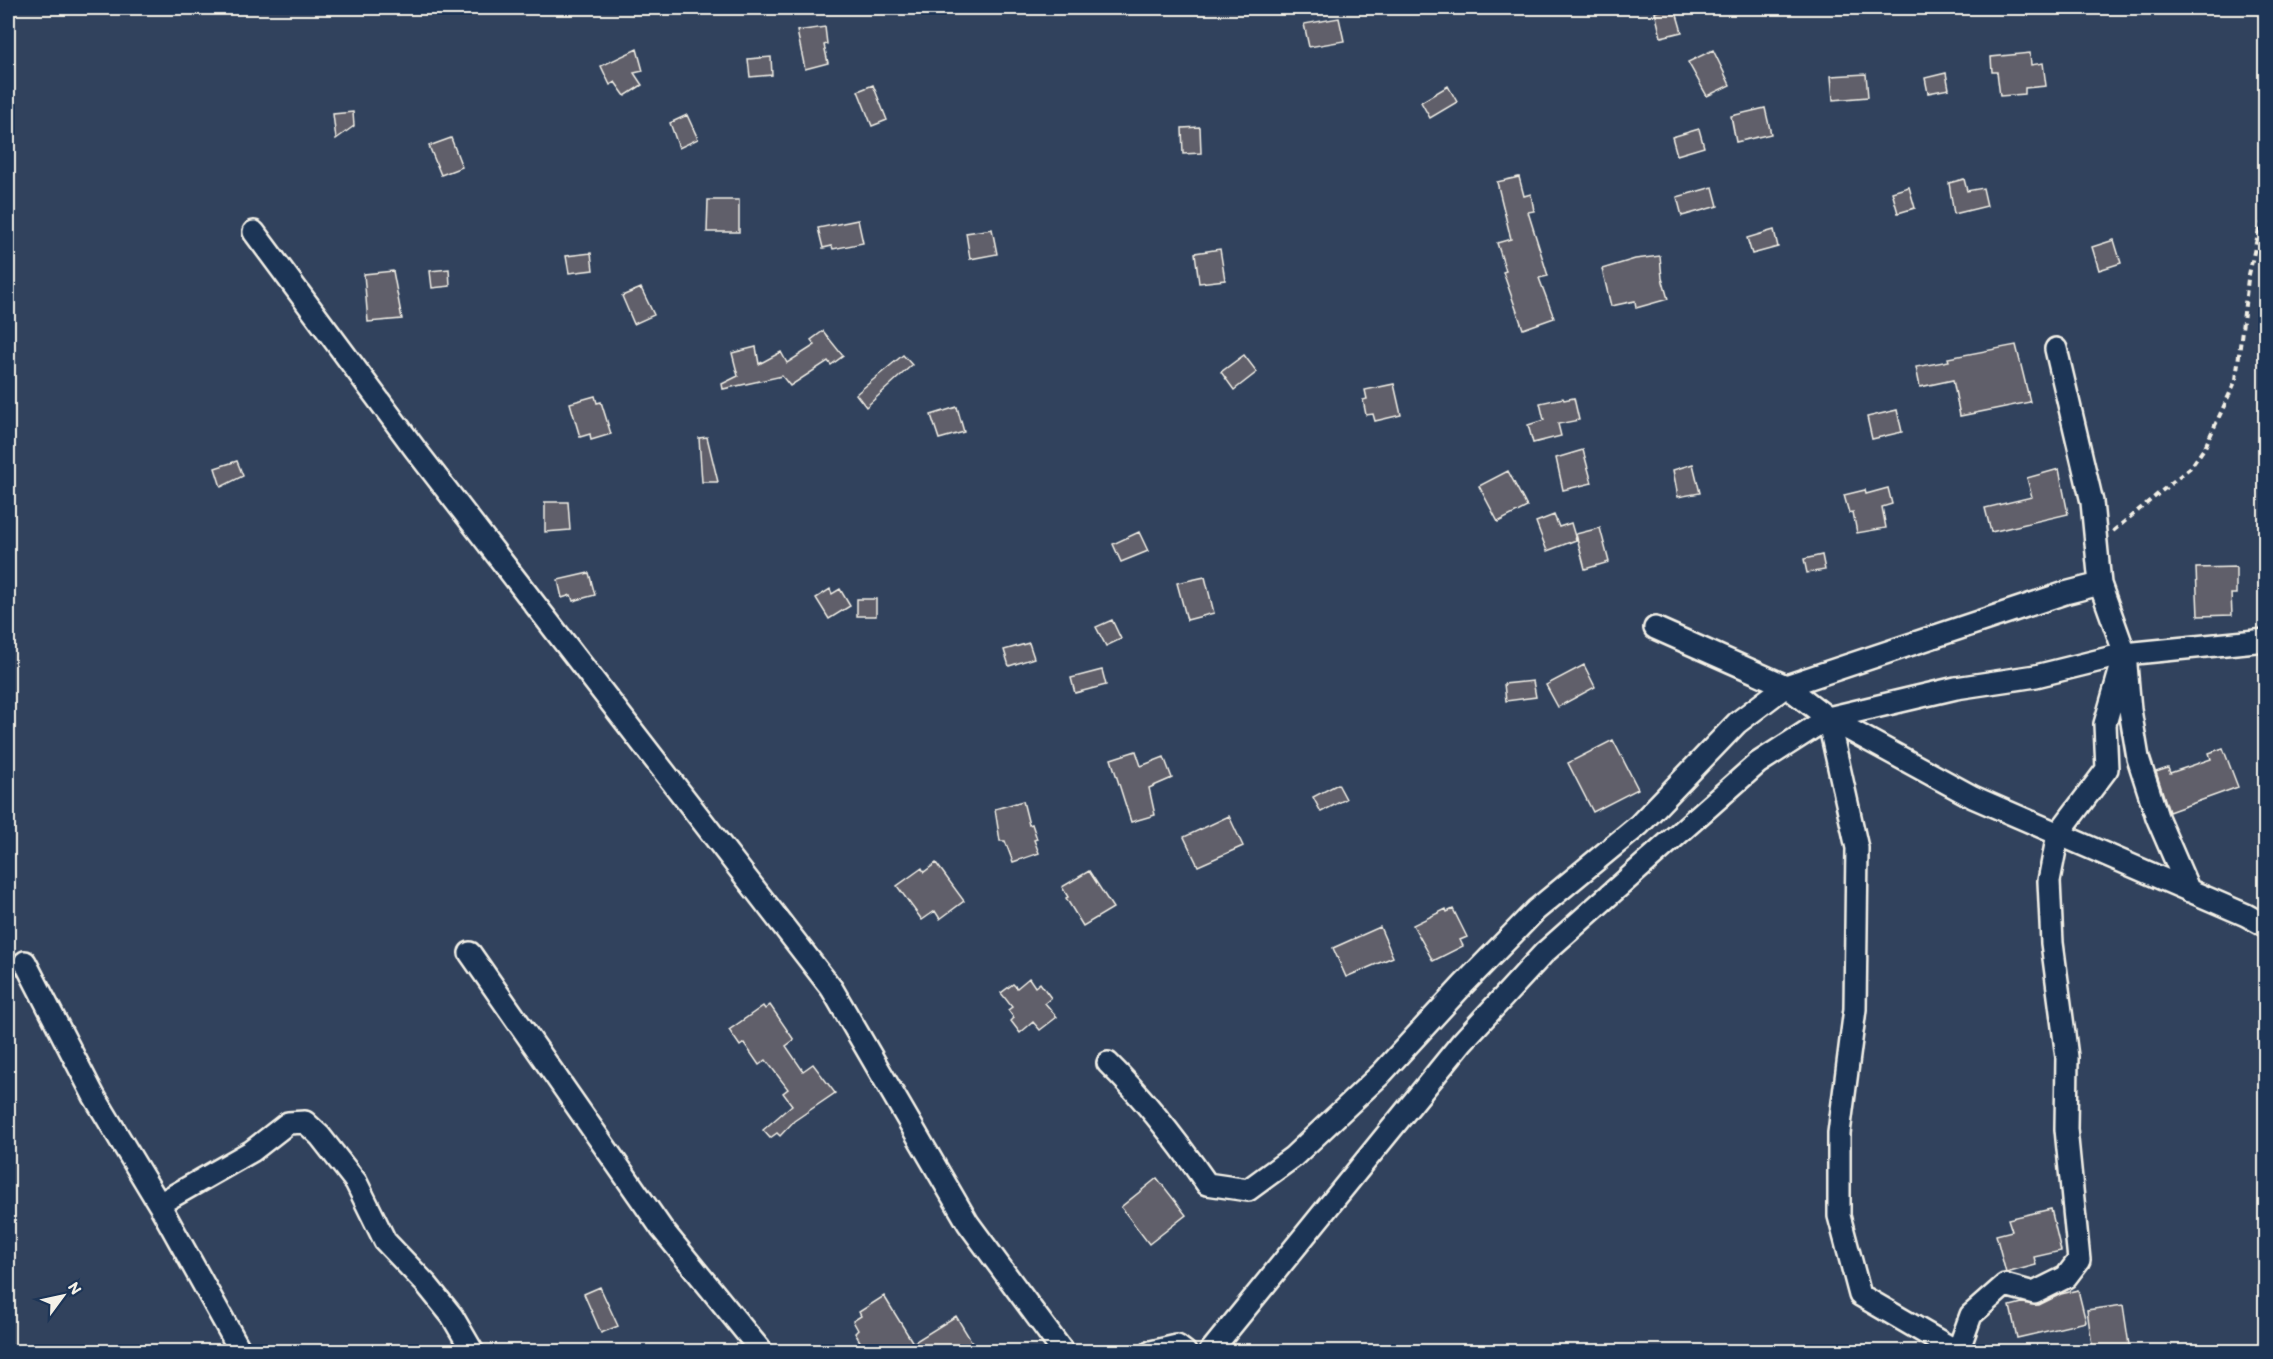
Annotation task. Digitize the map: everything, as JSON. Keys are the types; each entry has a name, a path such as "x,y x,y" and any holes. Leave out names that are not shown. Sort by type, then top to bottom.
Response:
{"street":[{"path":"254,232 423,459 832,989 968,1223 1063,1352"},
{"path":"2056,349 2092,502 2100,584 2125,654 2130,710 2138,758 2157,817 2189,891"},
{"path":"1108,1063 1133,1087 1176,1139 1207,1184 1248,1190 1293,1157 1382,1074 1463,985 1536,910 1639,825 1737,723 1786,686 2043,600 2100,584"},
{"path":"1654,628 1786,686 1828,718 1973,797 2265,926"},
{"path":"1210,1352 1462,1042 1544,953 1758,763 1828,718 1956,688 2036,676 2125,654 2265,640"},
{"path":"1828,718 1857,848 1855,1009 1839,1133 1839,1216 1860,1295 1958,1351 1971,1315 2005,1286 2034,1293 2066,1277 2079,1260 2066,1129 2067,1057 2052,943 2049,881 2058,834 2107,769 2105,724 2125,654"},
{"path":"470,953 662,1229 762,1352"},
{"path":"26,962 94,1096 159,1204 241,1352"},
{"path":"159,1204 252,1151 288,1123 305,1122 320,1136 356,1182 385,1241 453,1316 473,1352"},
{"path":"1151,1352 1177,1346 1185,1352"}],"path":[{"path":"2097,545 2192,467 2205,447 2236,380 2248,279 2260,225 2265,222"}],"building":[{"path":"1675,8 1682,32 1661,37 1655,12"},
{"path":"1339,18 1344,41 1309,47 1304,24"},
{"path":"825,27 827,44 824,45 828,63 805,69 797,31"},
{"path":"637,49 643,71 634,73 642,85 625,96 615,82 610,85 601,66"},
{"path":"1713,50 1730,85 1707,96 1688,62"},
{"path":"2030,53 2031,65 2043,63 2046,86 2025,88 2025,94 2000,96 1997,72 1992,72 1991,57"},
{"path":"771,57 772,75 750,77 748,59"},
{"path":"1946,73 1949,89 1928,93 1925,78"},
{"path":"1866,74 1868,97 1833,100 1831,76"},
{"path":"873,85 887,120 872,126 858,91"},
{"path":"1448,86 1457,102 1430,118 1421,102"},
{"path":"1765,108 1771,134 1736,142 1731,116"},
{"path":"353,112 354,126 336,139 333,114"},
{"path":"687,115 698,139 679,148 670,123"},
{"path":"1200,127 1201,153 1183,154 1182,128"},
{"path":"1699,129 1704,147 1677,155 1672,137"},
{"path":"451,138 462,167 441,175 429,146"},
{"path":"1519,177 1524,196 1531,194 1534,211 1528,212 1548,276 1539,278 1554,318 1523,329 1503,272 1506,271 1497,243 1511,239 1497,182"},
{"path":"1964,179 1967,191 1983,188 1987,206 1954,214 1949,183"},
{"path":"1713,187 1718,206 1682,216 1677,197"},
{"path":"1909,187 1915,208 1898,213 1892,192"},
{"path":"708,200 739,200 739,232 707,232"},
{"path":"858,220 863,243 833,249 832,246 823,248 818,228"},
{"path":"992,229 997,254 970,259 966,233"},
{"path":"1774,230 1778,247 1752,254 1747,238"},
{"path":"2114,240 2121,263 2099,270 2092,247"},
{"path":"1220,249 1225,280 1199,283 1195,253"},
{"path":"591,253 593,270 569,273 566,256"},
{"path":"1660,256 1662,278 1668,299 1636,308 1635,301 1611,306 1602,269 1635,259"},
{"path":"449,269 450,286 432,288 430,271"},
{"path":"393,271 402,319 368,322 364,274"},
{"path":"641,288 654,315 634,324 622,296"},
{"path":"823,331 843,356 831,365 828,361 790,386 782,376 723,389 722,384 738,376 732,353 756,347 759,364 781,352 787,363 815,345 811,340"},
{"path":"2016,345 2030,402 1960,416 1953,380 1920,387 1916,367 1949,361 1948,358"},
{"path":"903,355 912,365 866,407 856,394"},
{"path":"1244,355 1257,372 1234,390 1221,372"},
{"path":"1394,384 1401,415 1375,421 1373,414 1366,415 1363,400 1367,399 1365,390"},
{"path":"595,396 597,403 601,402 611,434 591,440 590,434 580,437 570,403"},
{"path":"1563,398 1564,400 1574,398 1579,420 1558,424 1561,436 1533,443 1528,425 1544,420 1540,403"},
{"path":"957,407 964,432 939,439 931,415"},
{"path":"1897,410 1902,432 1872,439 1867,417"},
{"path":"707,437 718,482 702,482 699,438"},
{"path":"1583,450 1592,483 1563,490 1556,458"},
{"path":"237,461 243,476 221,487 215,468"},
{"path":"1693,464 1700,493 1678,497 1673,470"},
{"path":"2059,469 2068,514 1991,532 1985,508 2032,497 2027,478"},
{"path":"1508,471 1527,507 1498,522 1479,486"},
{"path":"1888,488 1892,504 1882,507 1886,528 1857,533 1853,512 1849,513 1844,495 1865,490 1866,494"},
{"path":"545,502 568,502 570,530 545,532"},
{"path":"1554,515 1559,527 1571,523 1576,540 1547,551 1536,522"},
{"path":"1600,528 1609,562 1585,569 1576,534"},
{"path":"1139,532 1148,551 1121,562 1113,544"},
{"path":"1822,555 1825,570 1807,573 1804,559"},
{"path":"2236,567 2236,594 2231,594 2232,615 2198,616 2196,568"},
{"path":"589,573 595,595 573,601 571,595 562,598 558,580"},
{"path":"1205,577 1214,613 1187,620 1177,583"},
{"path":"830,589 832,594 840,589 850,606 829,619 816,598"},
{"path":"857,599 876,599 876,616 857,616"},
{"path":"1112,620 1121,639 1106,646 1096,627"},
{"path":"1029,643 1034,658 1009,666 1004,650"},
{"path":"1584,665 1595,687 1558,707 1546,685"},
{"path":"1102,670 1106,685 1075,693 1071,678"},
{"path":"1533,681 1536,697 1506,701 1504,684"},
{"path":"1613,740 1638,789 1593,812 1568,763"},
{"path":"2223,748 2238,787 2169,812 2156,772 2168,768 2170,773 2211,759 2209,753"},
{"path":"1136,751 1141,766 1164,757 1172,778 1149,788 1155,815 1131,822 1111,759"},
{"path":"1338,784 1346,799 1321,812 1313,797"},
{"path":"1023,801 1029,825 1032,824 1037,839 1034,840 1039,853 1013,862 1005,841 1000,841 995,809"},
{"path":"1229,816 1243,846 1198,866 1184,837"},
{"path":"936,863 964,901 940,919 935,911 922,920 897,886 922,868 924,872"},
{"path":"1089,871 1113,908 1083,926 1062,887"},
{"path":"1446,909 1447,912 1453,909 1467,937 1460,940 1463,946 1433,961 1413,925"},
{"path":"1380,927 1393,957 1346,977 1333,948"},
{"path":"1029,978 1035,987 1040,983 1051,998 1045,1003 1057,1017 1040,1030 1033,1022 1020,1033 1011,1021 1014,1018 1008,1010 1012,1007 1001,993 1013,984 1017,988"},
{"path":"770,1005 794,1040 786,1046 803,1071 813,1064 835,1093 794,1121 780,1136 777,1133 770,1138 763,1130 792,1105 783,1093 788,1089 766,1060 759,1065 744,1043 740,1046 729,1030 763,1006 765,1009"},
{"path":"1157,1178 1186,1215 1149,1244 1121,1207"},
{"path":"2051,1209 2061,1251 2034,1257 2036,1265 2006,1273 1996,1235 2012,1231 2008,1219"},
{"path":"600,1287 618,1326 601,1333 584,1294"},
{"path":"2078,1290 2086,1322 2017,1338 2010,1306 2022,1303 2039,1305 2061,1294"},
{"path":"884,1296 913,1343 956,1316 978,1352 866,1352 855,1333 858,1330 853,1321 861,1316 859,1312"},
{"path":"2123,1305 2130,1352 2093,1352 2087,1310"}]}
